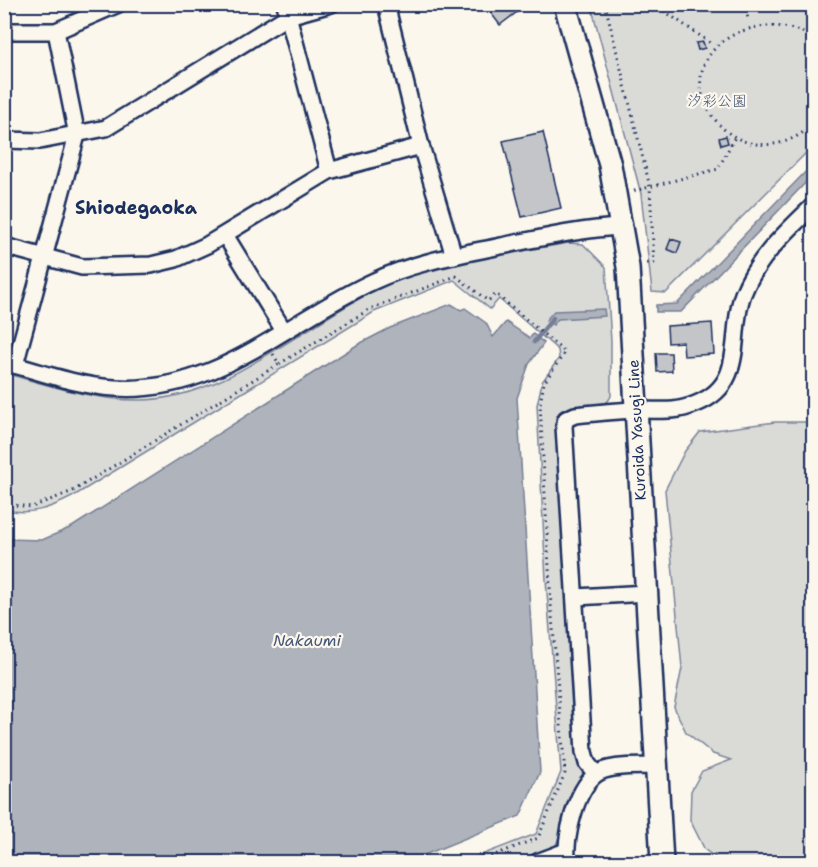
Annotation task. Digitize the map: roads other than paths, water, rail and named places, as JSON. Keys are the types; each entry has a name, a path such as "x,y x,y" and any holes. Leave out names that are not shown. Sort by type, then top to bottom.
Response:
{"main road":[{"name":"Kuroida Yasugi Line","path":"565,4 610,165 628,267 662,862"}],"street":[{"path":"4,31 56,31 118,4"},
{"path":"4,140 40,141 106,128 128,117 286,10 331,4"},
{"path":"386,4 421,146 454,256"},
{"path":"286,10 328,171"},
{"path":"56,31 77,135 44,257 10,363 93,385 153,388 176,384 213,372 374,280 454,256 588,228 622,227"},
{"path":"4,246 82,267 122,268 151,265 193,253 225,236 328,171 421,146"},
{"path":"596,774 587,763 584,752 564,426 566,419 575,415 635,410 668,412 699,403 718,390 731,371 736,350 738,309 751,277 783,235 813,205"},
{"path":"225,236 284,331"},
{"path":"576,597 648,593"},
{"path":"537,862 566,857 569,826 582,794 596,774 608,770 656,766"}],"water":[{"path":"813,164 813,175 681,312 656,312 656,305 677,304"},
{"name":"Nakaumi","path":"451,304 461,310 465,308 486,323 493,337 506,322 530,338 533,334 544,343 529,364 517,398 540,772 520,816 407,862 5,862 5,539 42,540 72,527 357,345 390,328"},
{"path":"604,309 605,316 558,319 553,325 546,320 554,311"}],"waterway":[{"path":"534,342 553,318"}],"district":[{"name":"Shiodegaoka","path":"136,208"}],"park label":[{"name":"汐彩公園","path":"717,101"}]}
